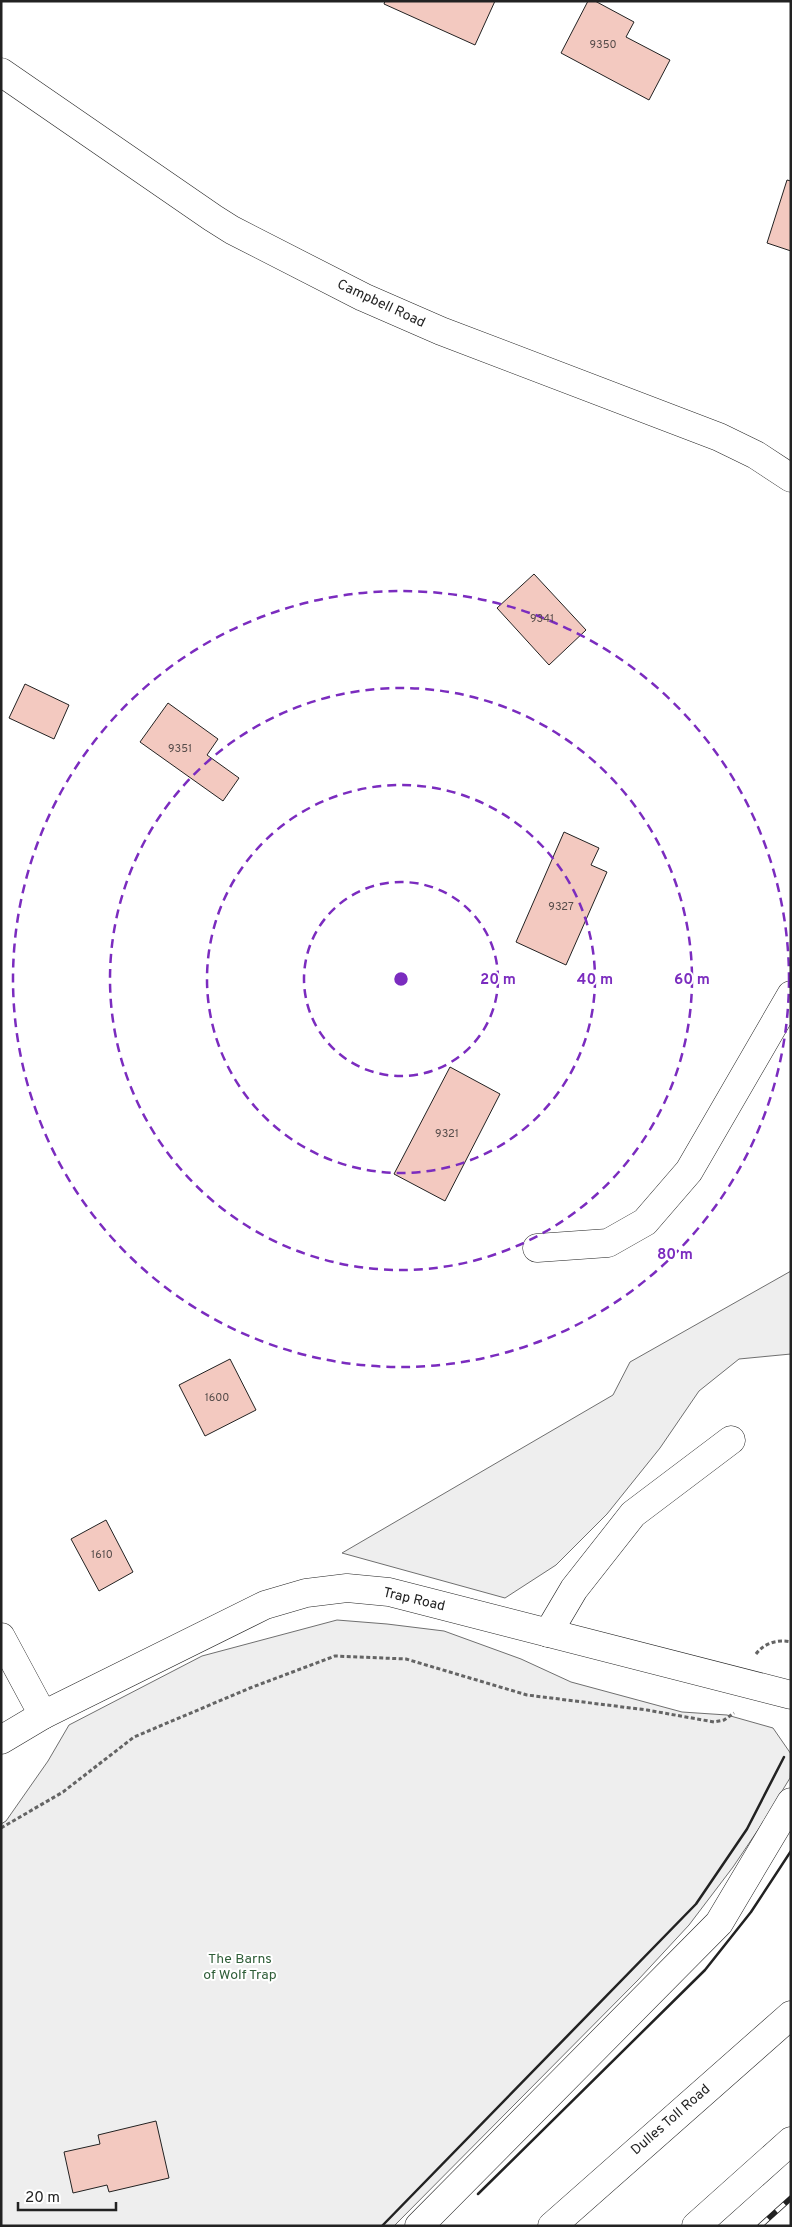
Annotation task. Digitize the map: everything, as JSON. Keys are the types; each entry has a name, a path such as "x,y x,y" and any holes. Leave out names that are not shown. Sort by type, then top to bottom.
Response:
{"main road":[{"name":"Campbell Road","path":"1,72 176,194 232,230 388,309 719,437 756,455 791,478"},
{"path":"537,1248 608,1242 645,1222 689,1171 791,995"},
{"path":"548,1633 574,1589 633,1514 731,1440"},
{"name":"Trap Road","path":"1,1740 43,1716 265,1605 306,1593 347,1588 389,1592 791,1695"},
{"path":"1,1637 43,1716"},
{"path":"419,2226 720,1922 791,1802"},
{"name":"Dulles Toll Road","path":"552,2226 791,2015"},
{"path":"696,2226 791,2141"}],"path":[{"path":"1,1828 63,1792 134,1737 250,1688 335,1656 406,1660 527,1695 647,1710 714,1722 724,1720 738,1708 752,1665 762,1646 771,1643 791,1642"}],"green space":[{"path":"791,1271 791,1354 739,1359 699,1391 660,1448 607,1514 556,1565 505,1598 342,1553 613,1395 630,1362"},
{"name":"The Barns of Wolf Trap","path":"337,1620 444,1631 521,1659 571,1682 682,1712 727,1715 773,1728 791,1754 790,1778 733,1867 689,1925 638,1980 394,2226 1,2226 1,1824 6,1821 48,1761 69,1725 202,1656"}],"building":[{"path":"385,1 495,1 475,45 384,4"},
{"path":"588,1 595,1 634,22 626,37 670,60 649,100 561,53"},
{"path":"787,180 791,181 791,251 767,243"},
{"path":"534,574 586,630 549,665 497,608"},
{"path":"25,684 69,705 54,739 9,718"},
{"path":"168,703 218,739 207,755 239,778 223,801 140,742"},
{"path":"564,832 599,848 591,865 607,872 566,965 516,942"},
{"path":"450,1067 500,1094 445,1201 394,1174"},
{"path":"230,1359 256,1410 205,1436 179,1385"},
{"path":"106,1520 133,1572 99,1591 71,1539"},
{"path":"156,2121 169,2178 109,2192 107,2185 73,2193 64,2152 100,2144 98,2135"}],"railway":[{"path":"760,2226 791,2198"}],"wall":[{"path":"382,2226 696,1904 747,1829 784,1757"},
{"path":"478,2194 705,1970 751,1912 791,1851"}]}
